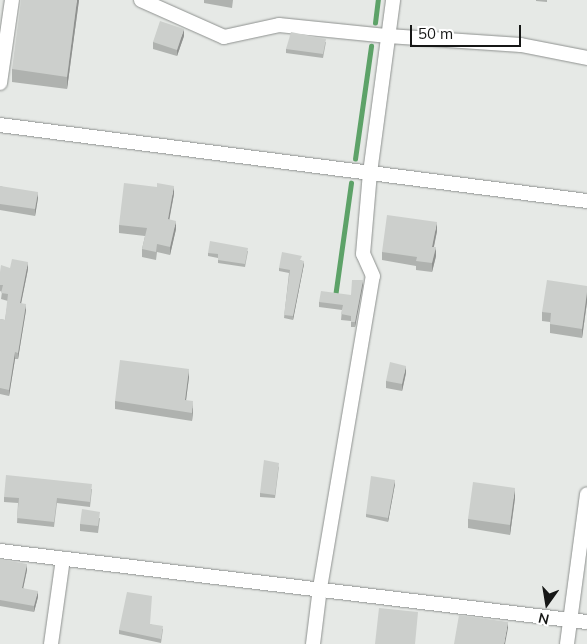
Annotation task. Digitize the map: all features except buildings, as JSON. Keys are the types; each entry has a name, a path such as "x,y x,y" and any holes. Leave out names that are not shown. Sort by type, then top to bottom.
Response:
{"street":[{"path":"0,83 12,0"},
{"path":"141,0 224,37 279,25 388,36 521,45 587,58"},
{"path":"313,644 320,588 373,276 363,254 370,174 393,0"},
{"path":"0,125 587,201"},
{"path":"567,644 587,494"},
{"path":"0,551 320,588 587,622"},
{"path":"51,644 63,559"}],"waterway":[{"path":"375,23 378,0"},
{"path":"355,159 371,46"},
{"path":"335,297 351,183"}]}
